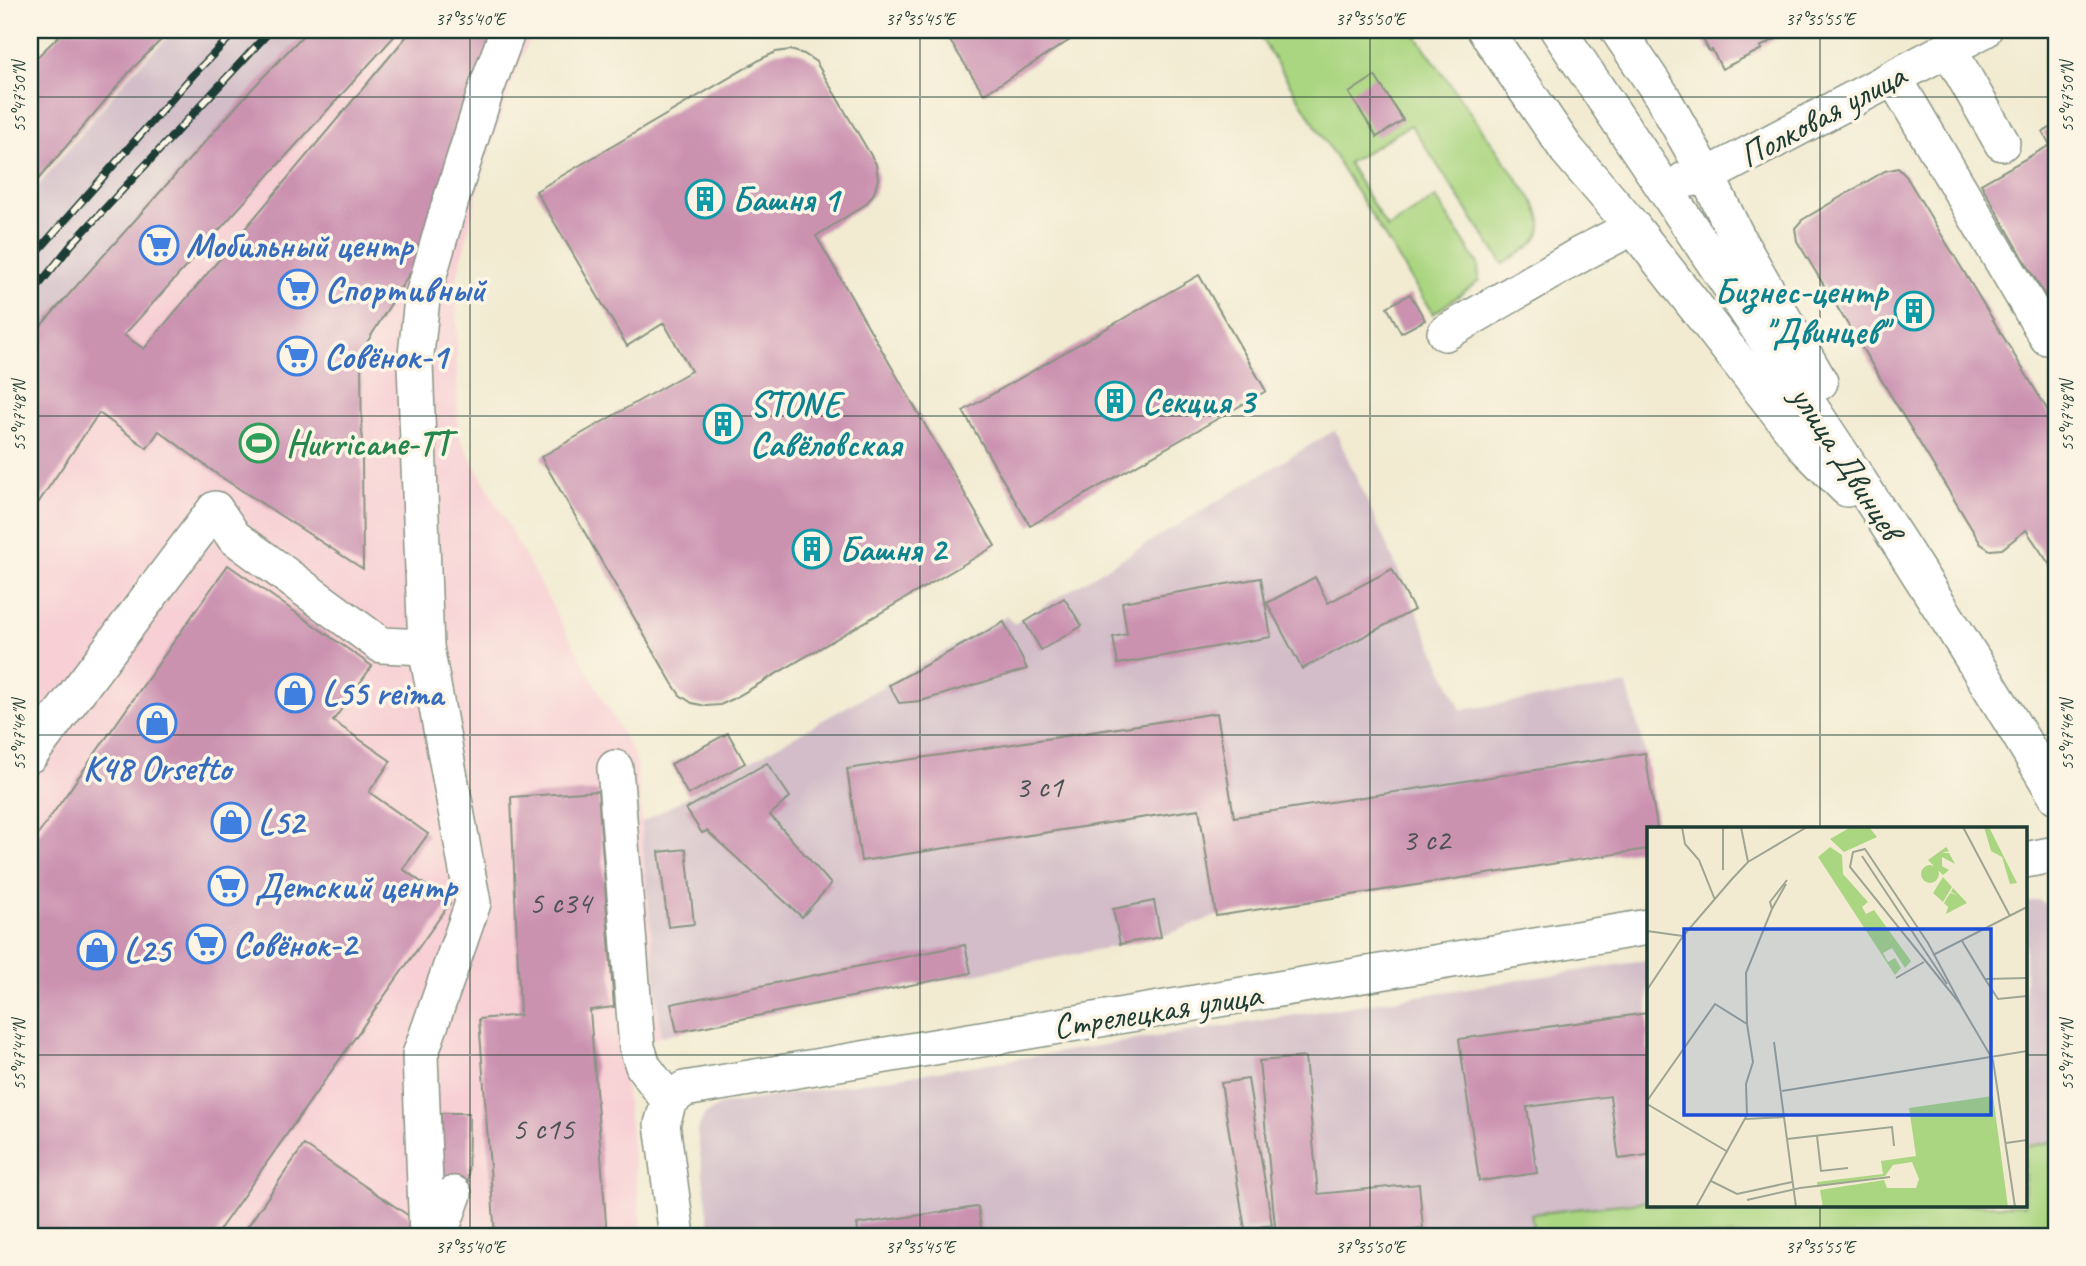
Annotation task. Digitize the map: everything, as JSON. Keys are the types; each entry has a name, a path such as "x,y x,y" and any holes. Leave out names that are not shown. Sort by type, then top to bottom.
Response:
{"street":[{"path":"427,1236 420,1055 472,903 426,647 415,364 422,299 483,100 508,30"},
{"path":"1485,30 1567,150 1633,227 1807,449 1844,487 1883,517"},
{"name":"улица Двинцев","path":"1558,30 1883,517 2056,796"},
{"path":"1618,30 1662,96 1740,243 1858,446 1874,484 1883,517"},
{"name":"Полковая улица","path":"1655,177 1672,181 1706,176 1984,30"},
{"path":"1948,48 2003,143"},
{"path":"1894,78 2053,343"},
{"path":"1445,333 1633,227"},
{"path":"30,755 215,509 234,537 381,645 426,647"},
{"path":"615,768 637,1047 643,1066 669,1101 662,1124 677,1236"},
{"path":"2026,860 2056,854"},
{"name":"Стрелецкая улица","path":"669,1101 684,1089 1647,926"},
{"path":"439,1236 454,1194"}],"shaded area":[{"path":"175,30 308,30 30,338 30,195 132,72"},
{"path":"308,30 534,30 516,70 481,176 456,283 458,434 636,759 661,1036 637,1047 624,1076 643,1236 30,1236 30,338"},
{"path":"1335,430 1461,710 1627,685 1645,753 1657,827 1647,827 1647,849 1216,916 1161,937 661,1036 641,823 1007,616 1014,624"},
{"path":"2039,900 2056,911 2056,1141 2026,1147 2026,902"},
{"path":"1647,960 1647,1201 1532,1214 1534,1236 711,1236 697,1131 704,1115 721,1105"}],"green space":[{"path":"1256,30 1412,30 1535,204 1541,226 1536,240 1503,264 1411,125 1348,163 1387,228 1436,198 1478,264 1479,281 1433,314"},
{"path":"2056,1141 2056,1236 1534,1236 1531,1214 1647,1201 1647,1206 2026,1206 2026,1147"}],"building":[{"path":"65,30 171,30 132,69 30,189 30,64"},
{"name":"Спортивный","path":"308,30 400,30 124,335 144,349 412,30 501,30 430,246 361,352 363,569 218,475 159,431 147,448 99,413 30,515 30,338 251,90"},
{"path":"943,30 1086,30 984,94"},
{"path":"1694,30 1793,30 1722,69 1712,50 1709,51 1701,35 1698,37"},
{"path":"790,50 804,54 816,62 876,164 878,179 874,193 866,204 816,236 995,546 733,699 720,705 706,706 692,703 680,695 672,683 541,457 691,371 664,323 627,346 536,191 763,58"},
{"path":"1375,76 1403,120 1377,137 1349,93"},
{"path":"2056,125 2056,315 1981,184 2050,145 2043,132"},
{"name":"Бизнес-центр \"Двинцев\"","path":"1898,168 1906,176 2056,424 2056,574 2026,530 2002,549 1990,550 1981,544 1797,241 1795,228 1802,220 1885,171"},
{"name":"Секция 3","path":"1199,275 1266,391 1030,526 963,411"},
{"path":"1410,294 1425,320 1401,333 1387,307"},
{"name":"Детский центр","path":"228,565 372,666 333,721 391,761 369,792 428,834 403,869 450,903 215,1236 30,1236 30,846"},
{"path":"1392,569 1414,610 1302,669 1267,603 1315,577 1328,603"},
{"path":"1261,578 1271,637 1118,664 1113,637 1127,634 1122,602"},
{"path":"1064,598 1082,626 1041,650 1025,622"},
{"path":"1004,622 1027,669 921,701 899,703 889,685"},
{"path":"1217,713 1234,817 1645,753 1657,827 1647,827 1647,849 1216,916 1199,809 861,861 847,769"},
{"path":"728,733 745,763 688,795 671,764"},
{"path":"767,763 790,797 770,815 831,884 802,917 707,831 702,833 686,809"},
{"path":"598,791 614,1007 590,1010 607,1236 495,1236 479,1019 520,1015 511,797"},
{"path":"686,849 694,924 668,927 659,852"},
{"path":"1154,901 1161,937 1120,944 1113,909"},
{"path":"965,945 971,973 677,1032 671,1004"},
{"path":"1647,1013 1647,1155 1619,1159 1610,1096 1527,1107 1537,1173 1479,1181 1459,1039"},
{"path":"1305,1057 1318,1194 1419,1184 1423,1228 1334,1236 1276,1236 1259,1061"},
{"path":"1248,1079 1272,1225 1245,1229 1221,1083"},
{"path":"441,1113 469,1113 468,1194 440,1194"},
{"path":"304,1145 421,1224 414,1236 241,1236"},
{"path":"978,1207 982,1236 859,1236 857,1224"}],"railway":[{"path":"30,260 193,75 237,30"},
{"path":"30,296 72,244 271,30"}],"place":[{"name":"Башня 1","path":"705,199"},
{"name":"Мобильный центр","path":"159,245"},
{"name":"Спортивный","path":"298,289"},
{"name":"Бизнес-центр \"Двинцев\"","path":"1914,311"},
{"name":"Совёнок-1","path":"297,356"},
{"name":"Секция 3","path":"1115,401"},
{"name":"STONE Савёловская","path":"723,424"},
{"name":"Hurricane-TT","path":"259,443"},
{"name":"Башня 2","path":"812,549"},
{"name":"L55 reima","path":"295,693"},
{"name":"K48 Orsetto","path":"157,723"},
{"name":"L52","path":"231,822"},
{"name":"Детский центр","path":"228,886"},
{"name":"Совёнок-2","path":"206,944"},
{"name":"L25","path":"97,950"}]}
